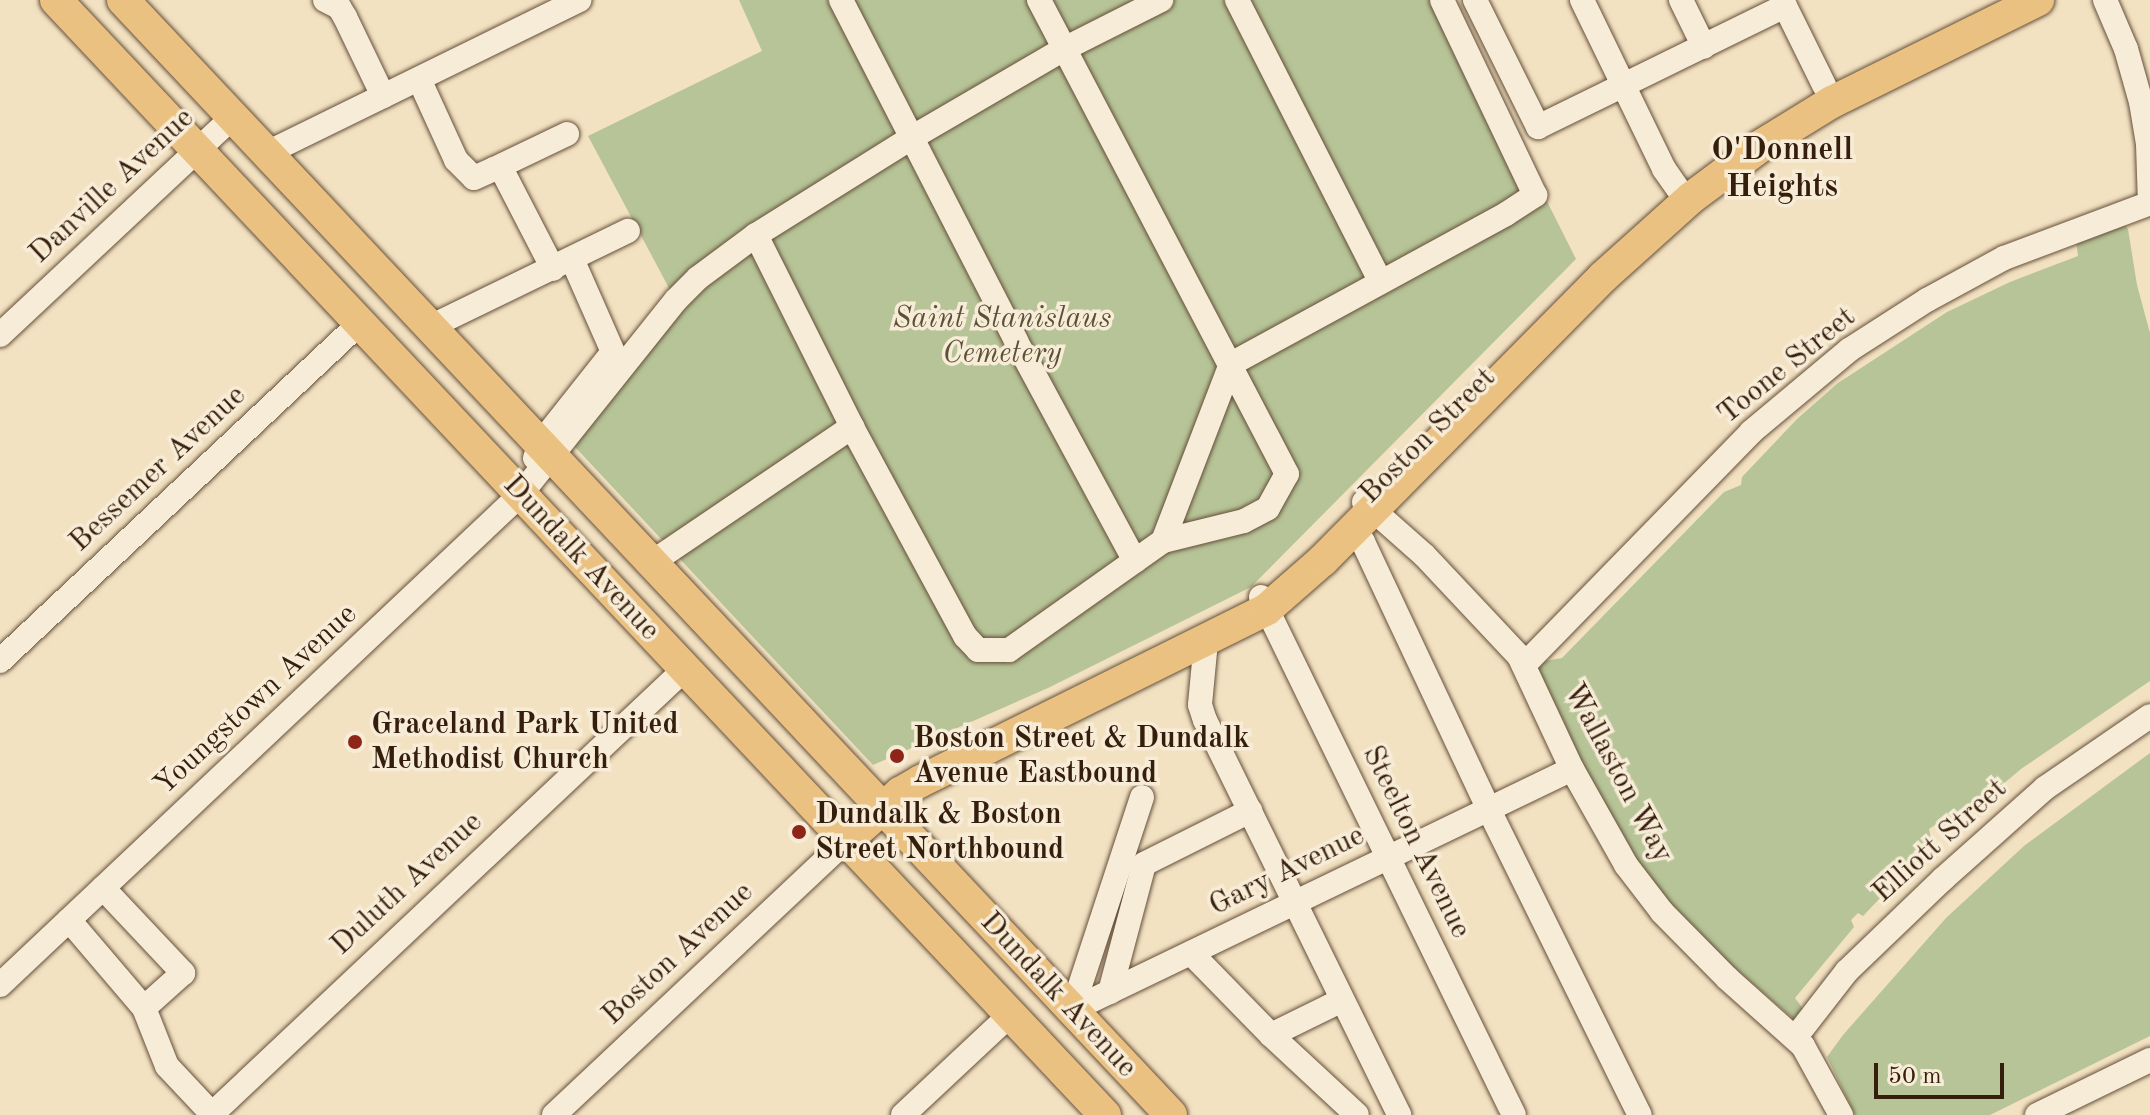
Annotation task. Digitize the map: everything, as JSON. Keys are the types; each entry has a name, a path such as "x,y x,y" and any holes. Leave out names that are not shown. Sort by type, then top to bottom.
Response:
{"main road":[{"name":"Dundalk Avenue","path":"56,0 1105,1115"},
{"name":"Dundalk Avenue","path":"123,0 1171,1115"},
{"name":"Boston Street","path":"875,802 1206,641 1264,603 1295,571 1363,514 1678,189 1824,85 1996,0"},
{"name":"Boston Street","path":"1504,368 1653,230 1741,159 1794,124 1882,75 2038,0"},
{"name":"Boston Street","path":"847,840 875,802 913,767 1264,603"}],"street":[{"path":"326,0 339,7 345,17 383,96"},
{"path":"267,153 580,0"},
{"path":"841,0 1135,561"},
{"path":"756,235 852,427 965,636 978,650 1009,650 1163,541 1244,521 1261,513 1276,500 1287,474 1039,0"},
{"path":"546,451 676,300 698,278 756,235 911,138 1064,49 1161,0"},
{"path":"1237,0 1380,281"},
{"path":"1163,541 1231,364 1506,214 1535,195 1442,0"},
{"path":"1475,0 1538,127 1704,47 1784,3 1824,85"},
{"path":"1582,0 1664,169 1678,189"},
{"path":"1681,0 1704,47"},
{"path":"2105,0 2126,49 2141,102 2148,144 2150,203"},
{"path":"419,79 456,160 474,178 567,134"},
{"name":"Danville Avenue","path":"0,335 233,117"},
{"path":"494,169 503,172 509,179 613,352 546,451"},
{"name":"Toone Street","path":"1524,665 1751,432 1849,350 1927,300 2004,258 2150,203"},
{"path":"430,327 628,231"},
{"name":"Bessemer Avenue","path":"0,661 360,323"},
{"path":"651,563 852,427"},
{"name":"Youngstown Avenue","path":"0,985 521,494 546,451"},
{"path":"1363,514 1363,542 1489,810 1640,1115"},
{"name":"Wallaston Way","path":"1363,514 1424,555 1508,641 1524,665 1572,769 1626,865 1662,912 1727,978 1803,1046 1841,1115"},
{"name":"Steelton Avenue","path":"1264,603 1514,1115"},
{"path":"1206,641 1200,705 1399,1115"},
{"name":"Duluth Avenue","path":"211,1114 685,669"},
{"name":"Elliott Street","path":"1795,1038 1847,971 1943,879 2045,788 2150,716"},
{"name":"Gary Avenue","path":"1072,1010 1572,769"},
{"path":"1072,1010 1142,797"},
{"path":"1110,992 1144,864 1250,811"},
{"name":"Boston Avenue","path":"554,1115 847,840"},
{"path":"103,888 183,973 144,1008"},
{"path":"69,920 144,1008 167,1066 211,1114"},
{"path":"1191,953 1271,1035 1357,1115"},
{"path":"1271,1035 1342,1000"},
{"path":"903,1115 1010,1015"},
{"path":"2037,1115 2150,1060"}],"green space":[{"name":"Saint Stanislaus Cemetery","path":"739,0 1446,0 1576,259 1251,587 1048,688 873,765 561,432 670,290 588,136 762,51"},
{"path":"2123,223 2128,229 2137,285 2150,333 2150,681 2021,769 1947,831 1938,823 1929,829 1931,838 1905,872 1863,916 1858,913 1851,920 1854,927 1795,998 1804,1010 1796,1021 1684,924 1662,898 1605,815 1534,663 1562,658 1724,492 1741,485 1742,477 1797,419 1838,383 1947,312 2010,282 2078,256 2076,241"},
{"path":"2150,753 2150,1036 1990,1115 1855,1115 1827,1057 1843,1035 1946,918 2024,846"}],"place":[{"name":"Graceland Park United Methodist Church","path":"355,742"},
{"name":"Boston Street & Dundalk Avenue Eastbound","path":"897,756"},
{"name":"Dundalk & Boston Street Northbound","path":"799,832"}],"district":[{"name":"O'Donnell Heights","path":"1782,170"}]}
